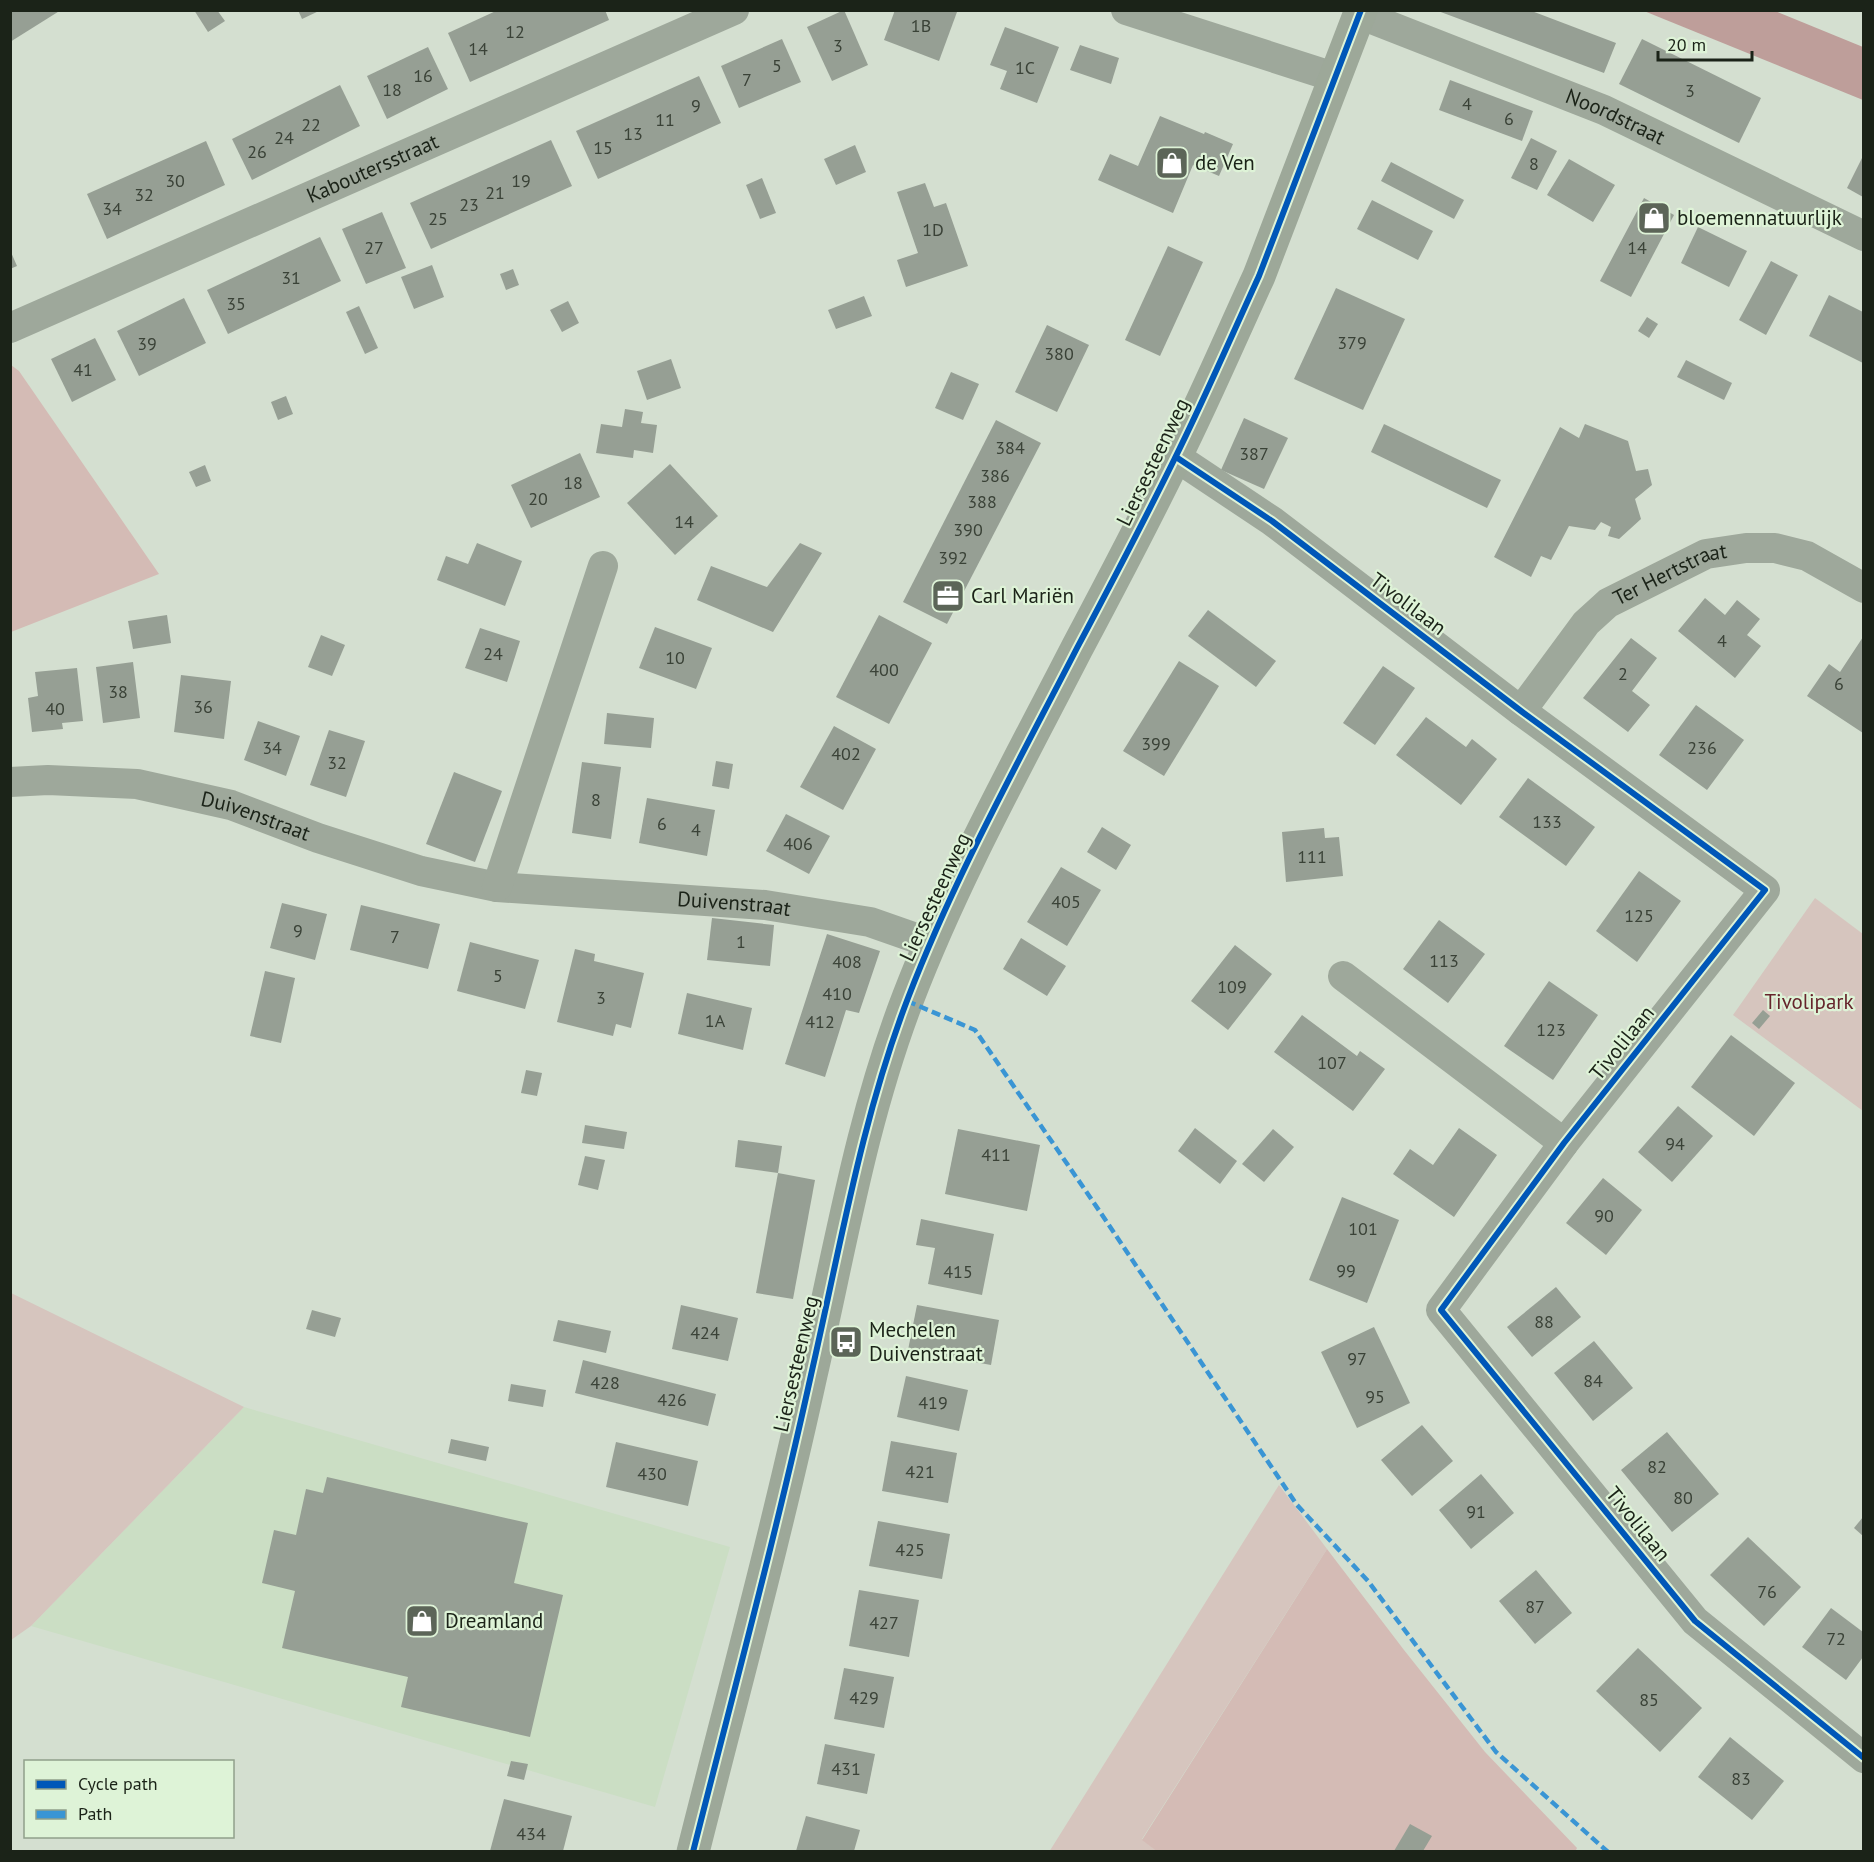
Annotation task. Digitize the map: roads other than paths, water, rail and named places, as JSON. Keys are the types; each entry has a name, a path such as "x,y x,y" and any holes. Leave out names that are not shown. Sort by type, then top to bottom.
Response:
{"main road":[{"name":"Liersesteenweg","path":"693,1851 758,1600 811,1376 858,1159 881,1076 907,1001 930,943 976,844 1176,457 1259,276 1360,12"}],"street":[{"name":"Kaboutersstraat","path":"10,328 734,10"},
{"path":"1126,10 1334,77"},
{"name":"Noordstraat","path":"1360,12 1604,110 1863,236"},
{"name":"Tivolilaan","path":"1176,457 1272,521 1521,711 1765,890 1564,1143 1441,1310 1695,1621 1863,1758"},
{"name":"Ter Hertstraat","path":"1521,711 1586,623 1608,603 1706,554 1746,548 1775,548 1807,556 1863,588"},
{"path":"496,887 603,566"},
{"name":"Duivenstraat","path":"10,782 48,780 136,784 231,805 318,838 421,872 496,887 765,904 870,922 930,943"},
{"path":"1343,976 1564,1143"}],"place":[{"name":"de Ven","path":"1172,163"},
{"name":"bloemennatuurlijk","path":"1654,218"},
{"name":"Carl Mariën","path":"948,596"},
{"name":"Mechelen Duivenstraat","path":"846,1342"},
{"name":"Dreamland","path":"422,1621"}],"park label":[{"name":"Tivolipark","path":"1809,1002"}]}
